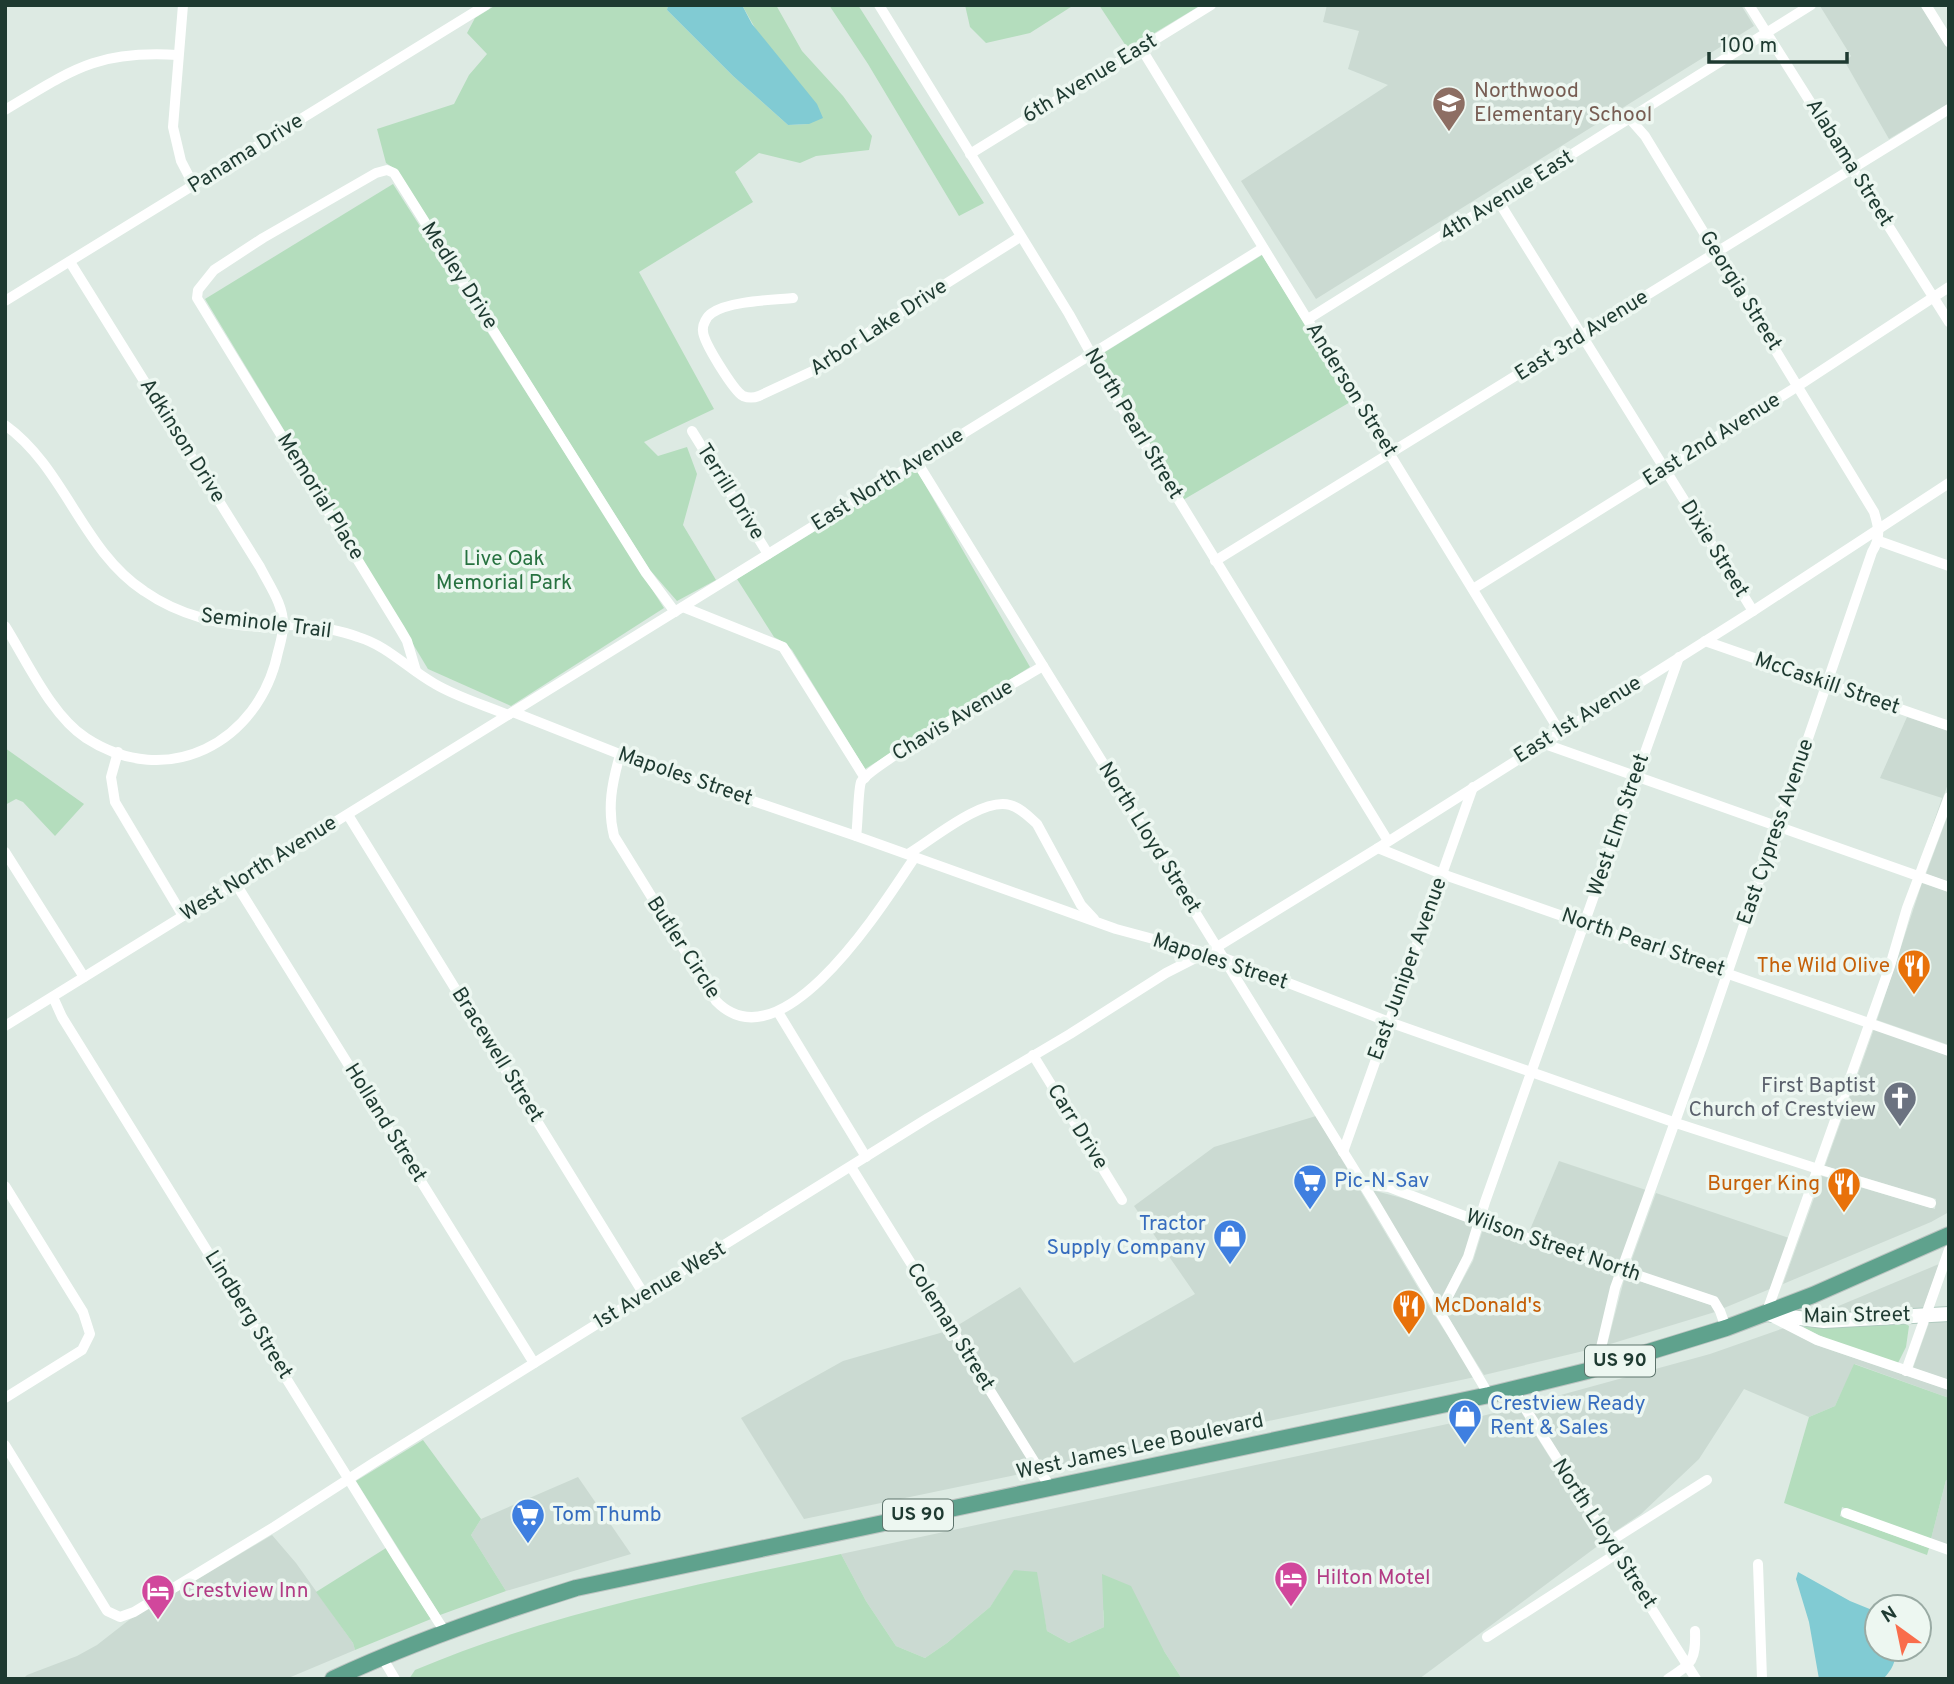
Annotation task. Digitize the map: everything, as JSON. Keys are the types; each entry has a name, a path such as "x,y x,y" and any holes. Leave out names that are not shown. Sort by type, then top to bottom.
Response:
{"main road":[{"name":"West James Lee Boulevard","path":"333,1679 445,1632 576,1588 1489,1395 1596,1369 1766,1314 1949,1235"}],"street":[{"path":"183,5 173,127 178,154 194,186"},
{"name":"Panama Drive","path":"5,301 486,5"},
{"name":"North Pearl Street","path":"879,5 1069,314 1090,354 1383,845 1442,874 1949,1051"},
{"name":"6th Avenue East","path":"970,154 1211,5"},
{"name":"Alabama Street","path":"1749,5 1949,321"},
{"name":"4th Avenue East","path":"1308,319 1811,5"},
{"path":"1926,5 1949,42"},
{"name":"Anderson Street","path":"1140,48 1560,732"},
{"path":"5,110 60,76 92,62 137,54 178,55"},
{"name":"East 3rd Avenue","path":"1215,561 1949,109"},
{"name":"Georgia Street","path":"1630,119 1645,136 1874,512 1879,541"},
{"name":"Medley Drive","path":"215,328 197,298 198,290 214,270 316,206 376,173 391,171 646,573 679,609"},
{"name":"Dixie Street","path":"1499,202 1753,611"},
{"name":"Arbor Lake Drive","path":"793,298 729,306 709,314 704,323 702,331 705,341 743,396 759,396 830,363 852,343 1020,237"},
{"name":"East North Avenue","path":"510,714 1263,248"},
{"name":"Adkinson Drive","path":"70,262 260,567 278,601 284,626"},
{"name":"East 2nd Avenue","path":"1473,589 1798,386 1949,287"},
{"name":"Memorial Place","path":"215,328 394,618 407,641 416,671"},
{"name":"Seminole Trail","path":"5,425 39,456 109,560 144,591 170,607 207,620 265,627 306,626 359,637 391,653 438,686 510,714"},
{"name":"Terrill Drive","path":"692,430 768,554"},
{"name":"North Lloyd Street","path":"917,462 1363,1184 1489,1395"},
{"name":"East 1st Avenue","path":"1205,953 1383,845 1753,611 1949,483"},
{"path":"1879,541 1949,566"},
{"name":"East Cypress Avenue","path":"1596,1369 1615,1288 1676,1123 1872,552 1879,541"},
{"path":"679,609 783,647 865,778 861,782 856,836"},
{"path":"5,626 67,721 85,737 118,752 150,759 176,758 213,746 250,716 274,672 284,626"},
{"name":"McCaskill Street","path":"1705,641 1949,726"},
{"name":"West Elm Street","path":"1440,1312 1468,1258 1485,1202 1679,657"},
{"name":"Chavis Avenue","path":"865,778 900,753 1043,666"},
{"name":"Mapoles Street","path":"510,714 1096,922 1224,958 1389,1022 1676,1123 1931,1203"},
{"name":"West North Avenue","path":"5,1026 510,714"},
{"path":"1542,743 1949,887"},
{"path":"118,752 111,777 115,802 183,916"},
{"name":"Butler Circle","path":"620,755 611,792 610,821 614,836 708,989 725,1010 751,1019 778,1012 821,979 847,952 880,909 912,856"},
{"name":"East Juniper Avenue","path":"1343,1152 1473,787"},
{"path":"1949,797 1766,1314 1817,1340 1949,1385"},
{"path":"912,856 979,810 1001,804 1010,805 1018,808 1037,824 1081,905 1096,922"},
{"name":"Bracewell Street","path":"348,814 645,1296"},
{"path":"5,852 84,977"},
{"name":"Holland Street","path":"236,884 534,1363"},
{"name":"1st Avenue West","path":"5,1445 111,1613 120,1617 134,1612 866,1157 1166,973 1205,953"},
{"name":"Lindberg Street","path":"52,997 445,1632"},
{"path":"778,1012 866,1157"},
{"name":"Carr Drive","path":"1033,1055 1122,1200"},
{"name":"Coleman Street","path":"851,1167 1050,1487"},
{"name":"Wilson Street North","path":"1363,1184 1389,1187 1480,1222 1714,1301 1726,1328"},
{"path":"5,1186 83,1312 90,1334 82,1350 5,1398"},
{"path":"1906,1371 1949,1250"},
{"name":"Main Street","path":"1766,1314 1824,1321 1949,1314"},
{"name":"North Lloyd Street","path":"1513,1389 1609,1542 1614,1555 1696,1679"},
{"path":"1609,1542 1707,1480"},
{"path":"1846,1513 1949,1550"},
{"path":"1488,1637 1614,1555"},
{"path":"1758,1564 1762,1679"},
{"path":"1668,1679 1688,1666 1694,1656 1695,1630"},
{"path":"382,1657 395,1679"}],"shaded area":[{"name":"Northwood Elementary School","path":"1327,5 1741,5 1754,26 1316,299 1241,181 1388,85 1348,69 1359,31 1323,22"},
{"path":"1920,5 1949,51 1949,103 1889,139 1845,62 1851,56 1820,6"},
{"path":"1907,717 1949,731 1949,781 1921,859 1942,798 1880,778"},
{"path":"1949,812 1949,882 1926,874"},
{"path":"1922,883 1949,892 1949,1045 1877,1020"},
{"path":"1874,1029 1949,1056 1949,1212 1783,1284 1822,1176 1935,1209 1936,1199 1825,1166"},
{"path":"1316,1116 1433,1313 1475,1377 1044,1469 955,1327 1020,1287 1074,1363 1195,1294 1134,1206 1214,1147"},
{"path":"1559,1161 1646,1190 1619,1264 1529,1232"},
{"path":"1372,1190 1413,1201 1474,1225 1464,1255 1439,1302"},
{"path":"1656,1193 1789,1238 1770,1289 1724,1308 1629,1267"},
{"path":"1483,1229 1616,1273 1596,1348 1484,1375 1445,1312 1473,1261"},
{"path":"1939,1264 1923,1310 1817,1315"},
{"path":"1625,1276 1711,1305 1715,1312 1607,1345"},
{"path":"1949,1319 1949,1380 1913,1368 1930,1320"},
{"path":"1784,1328 1816,1345 1949,1390 1949,1398 1855,1364 1835,1406 1809,1417 1744,1389 1699,1459 1641,1514 1610,1535 1528,1404 1710,1354"},
{"path":"947,1331 1035,1471 804,1519 741,1418 843,1361"},
{"path":"1518,1407 1603,1542 1419,1679 1182,1679 1164,1651 1103,1610 1104,1627 1069,1643 1047,1631 1042,1606 1015,1570 990,1607 925,1658 896,1646 866,1601 841,1554 1466,1420"},
{"path":"578,1477 631,1554 506,1591 471,1535 481,1519"},
{"path":"1946,1480 1949,1480 1949,1545 1931,1539"},
{"path":"272,1535 296,1563 353,1643 355,1650 286,1679 23,1679 97,1645 129,1620"}],"green space":[{"path":"496,5 668,5 667,10 733,76 788,125 809,124 742,5 776,5 802,51 843,96 872,136 869,150 816,156 800,163 759,153 735,172 753,202 639,272 714,409 644,442 658,456 687,447 697,474 683,525 716,580 677,601 650,570 398,171 386,163 377,129 454,104 469,75 487,54 467,33 475,18"},
{"path":"829,5 858,5 984,203 959,216 868,64"},
{"path":"965,5 1074,5 1030,33 986,43 970,27"},
{"path":"1099,5 1201,5 1128,49"},
{"name":"Live Oak Memorial Park","path":"393,184 664,608 511,706 428,669 205,299"},
{"path":"1262,255 1352,401 1183,500 1097,357"},
{"path":"916,469 1030,667 865,769 792,650 774,637 737,579"},
{"path":"5,748 84,804 55,836 23,802 16,799 5,805"},
{"path":"1903,1322 1909,1326 1906,1347 1897,1365 1848,1350 1803,1327 1854,1327"},
{"path":"1854,1364 1949,1398 1949,1480 1946,1480 1931,1539 1842,1507 1840,1516 1929,1548 1927,1555 1784,1503 1809,1417 1835,1406"},
{"path":"423,1440 481,1519 471,1535 506,1591 440,1615 356,1481"},
{"path":"386,1548 431,1619 355,1650 353,1643 316,1592"},
{"path":"841,1554 866,1601 896,1646 925,1658 990,1607 1014,1570 1037,1572 1047,1631 1069,1643 1104,1627 1102,1574 1131,1586 1164,1651 1182,1679 409,1679 415,1670 519,1632 572,1616 679,1589"}],"water":[{"path":"668,5 742,5 752,24 817,104 823,118 809,124 788,125 733,76 667,10"},
{"path":"1798,1572 1863,1606 1863,1663 1894,1663 1883,1679 1819,1679 1809,1622 1796,1579"}],"place":[{"name":"Northwood Elementary School","path":"1449,133"},
{"name":"The Wild Olive","path":"1914,996"},
{"name":"First Baptist Church of Crestview","path":"1900,1128"},
{"name":"Pic-N-Sav","path":"1310,1211"},
{"name":"Burger King","path":"1844,1214"},
{"name":"Tractor Supply Company","path":"1230,1266"},
{"name":"McDonald's","path":"1409,1336"},
{"name":"Crestview Ready Rent & Sales","path":"1465,1446"},
{"name":"Tom Thumb","path":"528,1545"},
{"name":"Hilton Motel","path":"1291,1608"},
{"name":"Crestview Inn","path":"158,1621"}]}
